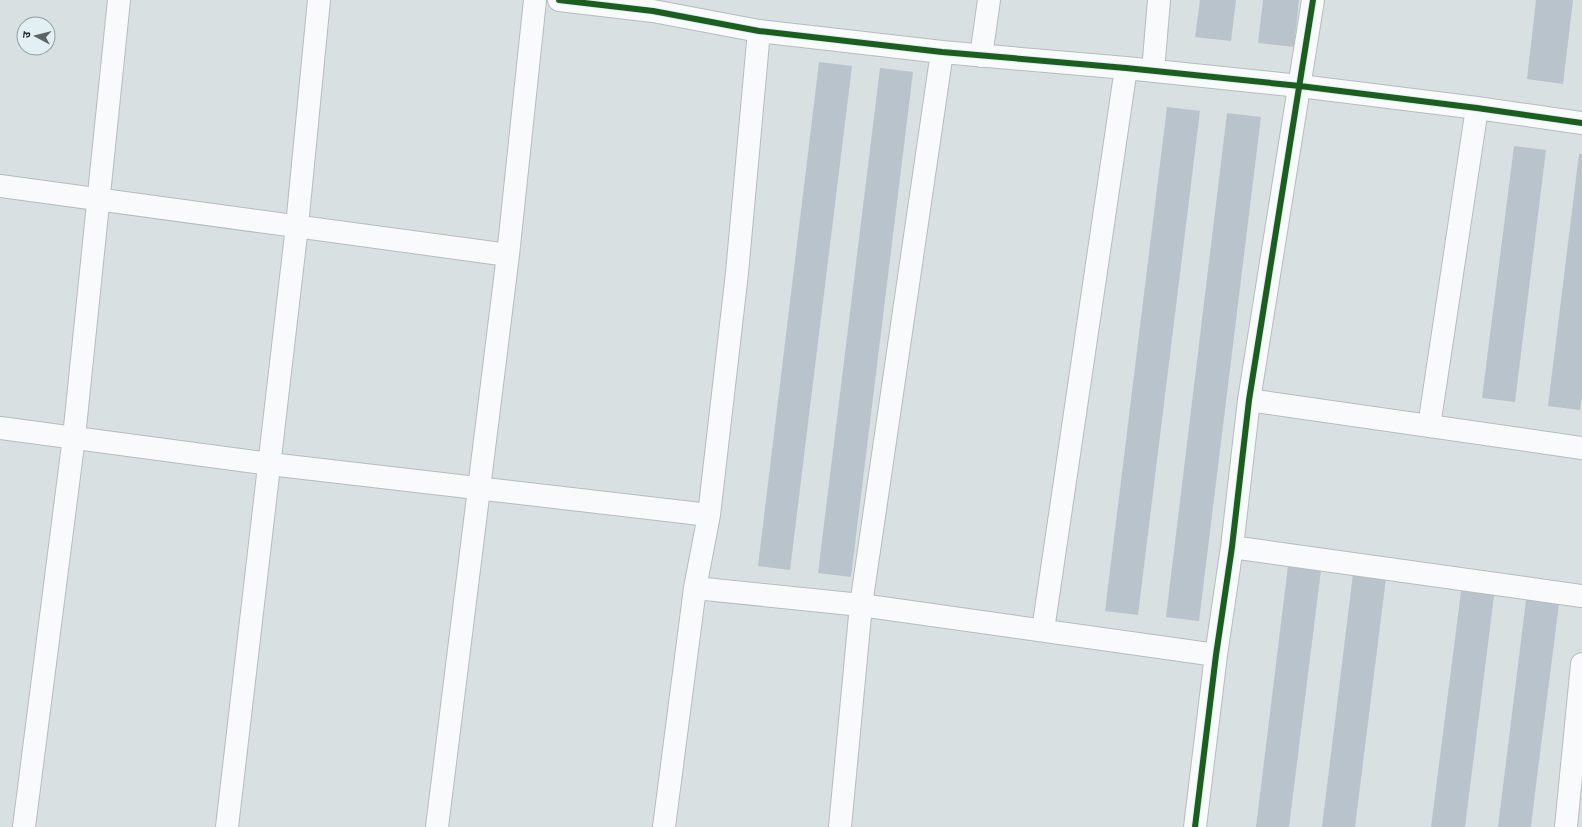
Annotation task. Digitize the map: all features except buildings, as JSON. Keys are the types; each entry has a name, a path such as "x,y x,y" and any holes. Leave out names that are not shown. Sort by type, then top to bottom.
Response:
{"street":[{"path":"24,827 74,437 119,0"},
{"path":"227,827 297,226 319,0"},
{"path":"437,827 508,255 535,0"},
{"path":"559,0 653,5 759,31 981,56 1126,68 1300,86 1478,108 1582,123"},
{"path":"981,56 989,0"},
{"path":"1153,71 1159,0"},
{"path":"1195,827 1216,655 1232,546 1249,400 1314,0"},
{"path":"670,826 695,588 708,515 737,273 759,31"},
{"path":"840,827 861,605 942,52"},
{"path":"1043,630 1126,68"},
{"path":"1429,426 1478,108"},
{"path":"0,186 508,255"},
{"path":"1249,400 1582,448"},
{"path":"0,428 270,464 708,515"},
{"path":"1232,546 1582,596"},
{"path":"695,588 861,605 1216,655"},
{"path":"1566,827 1582,664"}],"cycle path":[{"path":"559,0 653,11 759,31 942,52 1126,68 1300,86 1477,108 1582,123"},
{"path":"1195,827 1216,655 1232,547 1249,400 1313,0"}]}
